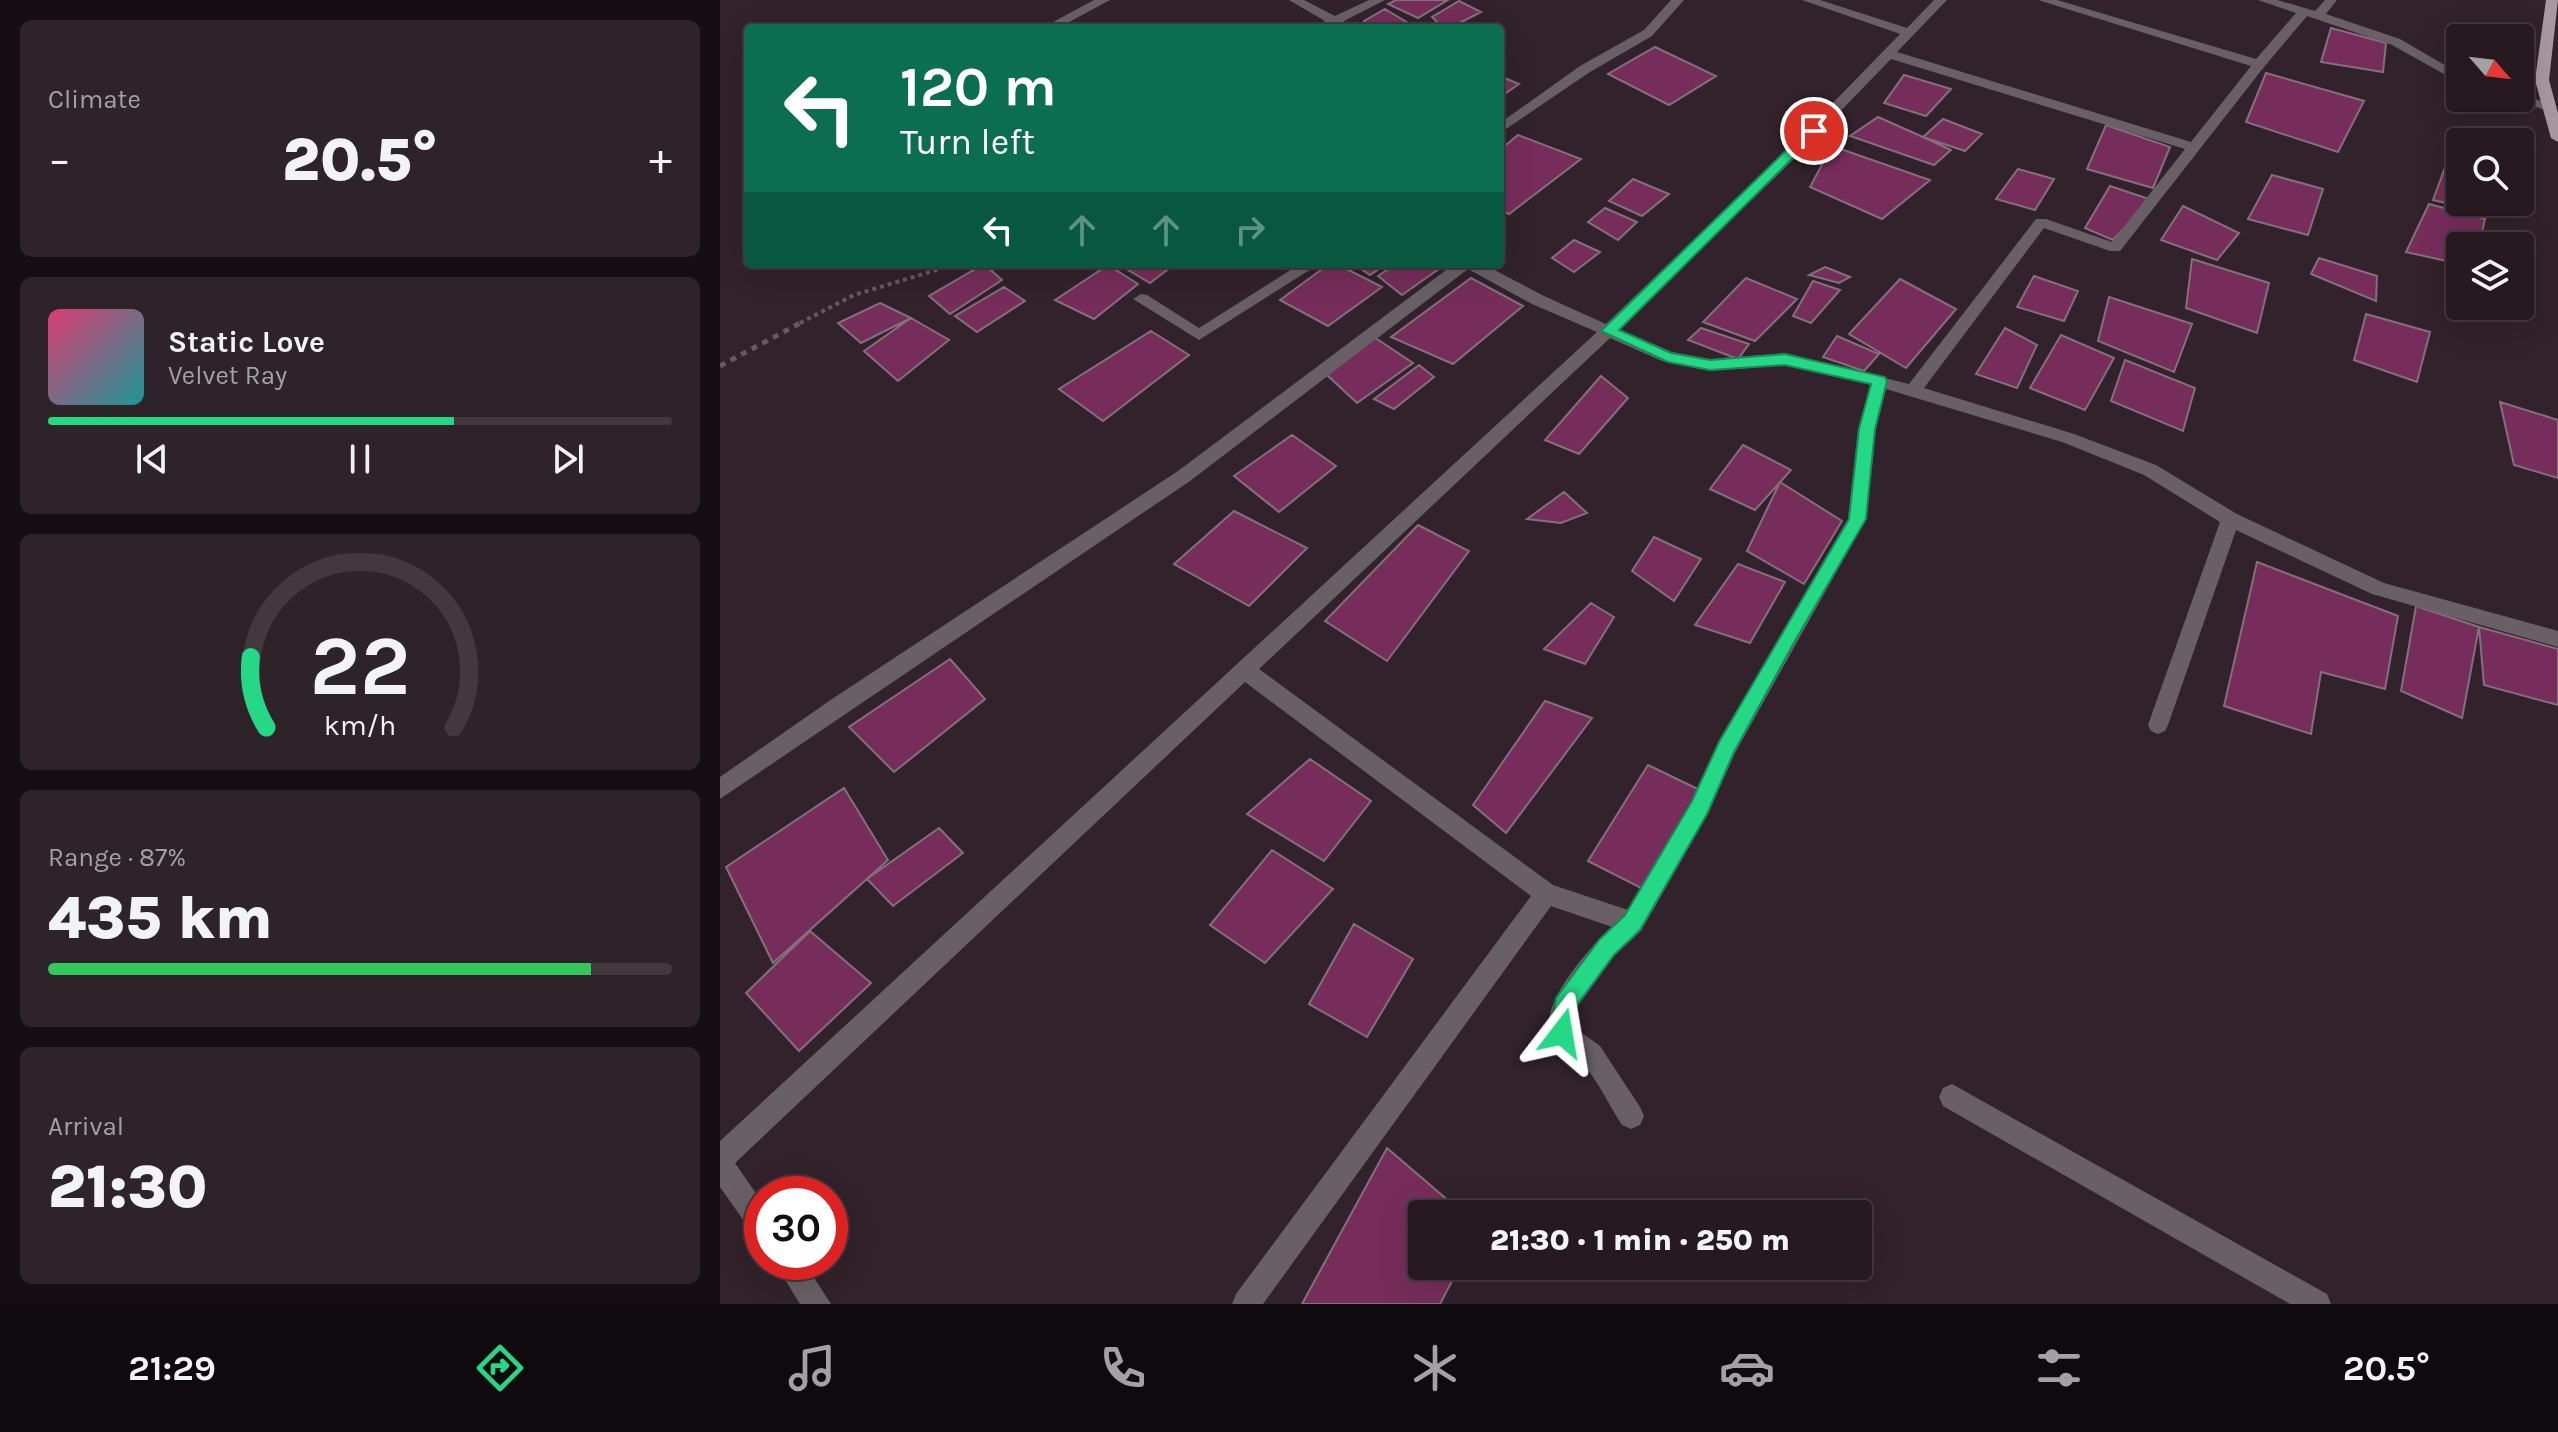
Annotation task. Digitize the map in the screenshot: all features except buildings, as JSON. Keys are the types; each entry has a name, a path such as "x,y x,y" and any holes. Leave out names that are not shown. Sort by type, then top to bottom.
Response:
{"main road":[{"path":"2552,0 2542,80 2558,138"}],"street":[{"path":"1056,24 1104,0"},
{"path":"1295,0 1340,24"},
{"path":"1328,24 1379,0"},
{"path":"1504,126 1585,69 1648,33 1678,0"},
{"path":"1808,0 1909,33"},
{"path":"744,1198 720,1162 1608,331 1941,0"},
{"path":"2044,0 2259,64"},
{"path":"2264,0 2396,42 2446,71"},
{"path":"1913,391 2041,222 2115,248 2259,64 2311,14 2331,0"},
{"path":"1889,54 2193,147"},
{"path":"2534,103 2548,107"},
{"path":"1141,299 1199,335 1305,268"},
{"path":"720,789 839,705 1184,476 1459,268"},
{"path":"1478,268 1538,300 1668,357 1743,364 1785,359 1880,381 2068,438 2150,470 2230,519 2379,589 2558,639"},
{"path":"1631,1116 1591,1055 1562,1033 1563,1006 1607,947 1633,923 1700,807 1726,748 1788,636 1857,519 1867,429 1880,381"},
{"path":"2158,725 2230,519"},
{"path":"1246,671 1546,894 1633,923"},
{"path":"1246,1304 1546,894"},
{"path":"1952,1097 2317,1304"},
{"path":"800,1280 817,1304"}],"path":[{"path":"720,366 854,295 943,268"}],"route":[{"path":"1562,1033 1563,1006 1607,947 1633,923 1700,807 1726,748 1788,636 1857,519 1867,429 1880,381 1785,359 1710,365 1668,357 1608,331 1814,131"}]}
